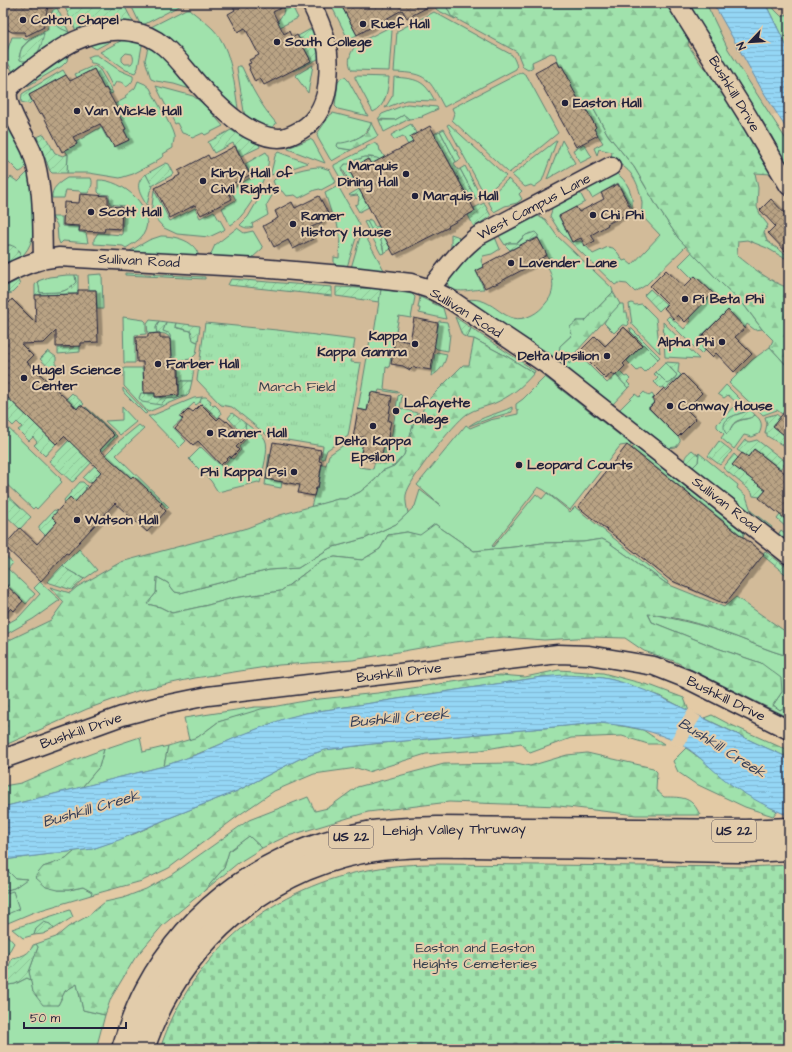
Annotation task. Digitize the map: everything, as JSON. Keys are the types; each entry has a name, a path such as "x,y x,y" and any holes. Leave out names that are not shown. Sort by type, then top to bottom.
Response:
{"highway":[{"name":"Lehigh Valley Thruway","path":"123,1049 136,1011 157,971 185,933 207,910 239,884 257,873 297,853 320,845 360,834 388,830 444,828 678,840 746,851 789,849"},
{"name":"Lehigh Valley Thruway","path":"143,1049 154,1019 174,982 186,964 216,929 233,913 267,890 290,877 334,859 379,849 404,847 554,847 678,840 746,831 789,829"}],"street":[{"path":"43,259 38,174 29,144 9,104 8,93 10,87 57,50 76,39 111,30 134,32 150,37 170,51 182,63 200,86 236,120 248,128 267,136 278,138 287,137 306,127 317,115 322,107 327,84 329,58 325,35 311,3"},
{"name":"Bushkill Drive","path":"677,3 747,115 789,186"},
{"name":"West Campus Lane","path":"430,289 455,258 478,236 611,166"},
{"name":"Sullivan Road","path":"3,276 17,268 43,259 59,257 317,273 411,283 430,289 448,298 546,364 789,555"},
{"name":"Bushkill Drive","path":"3,759 122,716 208,696 558,654 589,655 654,666 687,679 789,730"}],"shaded area":[{"name":"Lafayette College","path":"3,3 789,3 789,107 750,127 789,194 789,710 625,629 544,631 193,669 3,735"}],"green space":[{"path":"63,3 123,3 134,24 77,33"},
{"path":"130,3 185,3 143,25 140,24"},
{"path":"285,3 301,3 293,8 298,18 280,27 277,22 283,14"},
{"path":"332,3 340,3 357,35 351,38 346,35 333,9"},
{"path":"445,3 451,15 455,19 437,10 433,4"},
{"path":"445,3 666,3 690,33 688,45 703,67 712,71 772,167 771,174 755,173 758,188 757,207 761,216 768,225 764,232 767,241 788,256 784,258 767,248 747,240 738,241 737,255 769,279 789,288 789,368 770,347 773,340 762,329 744,305 679,239 658,208 634,167 608,135 592,106 584,110 562,66 560,67 555,54 551,53 532,62 533,67 528,70 523,67 517,52 451,16"},
{"path":"682,3 706,3 728,49 789,144 789,169 769,131"},
{"path":"765,3 770,3 782,17 789,13 789,51"},
{"path":"57,8 69,32 51,22 50,17 53,10"},
{"path":"186,9 189,9 213,29 225,47 232,69 239,114 147,29"},
{"path":"434,12 512,55 516,64 516,69 444,107 435,90 426,79 414,74 394,72 397,31"},
{"path":"49,22 51,22 69,32 71,35 14,74 5,57 12,37 21,37 26,40 47,30","holes":["44,33 19,57 22,47 29,40"]},
{"path":"316,26 324,56 294,71 293,70 311,61 298,36"},
{"path":"390,27 392,31 389,71 352,70 349,59 355,46 358,43"},
{"path":"44,33 40,48 34,57 26,61 20,60 21,50 24,46 31,40"},
{"path":"122,35 96,49 84,42"},
{"path":"128,37 143,40 138,68 135,73 126,70 100,52","holes":["126,53 132,54 132,63 125,64 122,61 122,57"]},
{"path":"149,43 155,47 193,90 151,79 145,60"},
{"path":"69,49 67,61 62,66 24,88 22,85"},
{"path":"97,55 119,70 133,76 131,83 126,87 122,83 116,82 113,87 102,68 91,63 88,57"},
{"path":"313,65 308,93 296,75"},
{"path":"93,66 100,70 113,93 110,94 106,88 104,89 94,69 77,78 75,74"},
{"path":"238,66 242,67 257,96 276,123 270,129 245,118 237,68"},
{"path":"63,70 66,75 29,95 32,101 29,104 21,102 22,94"},
{"path":"522,72 527,76 558,133 509,173 452,120 454,113 452,108"},
{"path":"355,76 389,77 386,97 384,102 377,110 373,112"},
{"path":"345,77 368,116 338,109 335,106 338,82 341,78"},
{"path":"394,77 408,78 423,84 435,101 406,100 385,108 393,95"},
{"path":"138,81 150,88 167,119 174,136 173,148 163,154 164,156 156,162 133,174 120,178 89,173 67,173 68,155 65,150 77,144 76,142 101,127 114,147 129,140 115,104 126,98 125,96 135,88"},
{"path":"156,86 193,96 205,105 223,126 205,135 203,133 192,138 189,135 182,133 177,123 175,124"},
{"path":"407,104 437,107 438,109 422,116 423,117 409,119 404,115 395,120 378,119 382,114"},
{"path":"592,106 608,135 634,167 658,208 679,239 686,246 646,285 635,292 627,284 618,283 615,285 560,232 550,216 552,210 551,207 579,191 585,202 559,216 572,242 581,241 593,254 608,247 613,248 623,261 626,260 632,265 660,235 642,216 641,196 632,175 618,163 619,161 611,158 612,152 599,149 597,155 594,148 603,143 594,129 596,127 586,109"},
{"path":"3,110 28,162 25,168 19,172 3,156"},
{"path":"333,113 372,123 367,131 360,137 342,144 339,148 351,150 332,161 317,134"},
{"path":"404,115 409,119 384,132 379,120 395,120"},
{"path":"371,123 378,136 351,150 339,148 337,146 338,143 350,141 364,135 369,130"},
{"path":"411,124 416,133 410,137 414,144 408,145 403,136 394,140 391,135"},
{"path":"449,124 506,176 485,195 447,125"},
{"path":"444,129 461,159 456,162 440,131"},
{"path":"231,130 242,137 259,144 260,147 241,156 233,143 214,153 208,142"},
{"path":"440,131 456,162 454,163 458,170 460,169 476,199 471,202 434,134"},
{"path":"44,134 55,153 63,156 68,154 67,173 52,173 50,171 37,137"},
{"path":"310,139 313,141 325,163 288,149"},
{"path":"557,140 542,181 534,187 531,185 525,187 512,175"},
{"path":"562,140 575,163 547,179"},
{"path":"374,143 379,146 380,151 385,158 380,160 365,157 355,161 342,171 348,182 345,186 334,165"},
{"path":"584,144 592,157 580,163 573,150"},
{"path":"266,152 268,158 264,179 251,203 236,221 230,225 222,208 236,200 230,189 252,177 245,164"},
{"path":"278,152 308,163 271,175 275,156"},
{"path":"365,157 377,158 380,160 372,167 368,159 349,169 357,185 347,190 345,186 348,184 348,179 342,168 345,164 349,164 355,160"},
{"path":"166,163 169,164 174,174 152,186 146,174"},
{"path":"465,166 481,197 476,199 460,169"},
{"path":"321,167 330,170 336,182 321,190 315,190 299,198 295,195 286,196 282,191 277,190 273,181 297,171"},
{"path":"28,172 31,172 35,217 32,240 28,249 21,257 20,251 10,245 3,246 3,185 11,177 18,182"},
{"path":"616,173 629,188 632,198 632,208 618,183 592,198 584,184"},
{"path":"146,174 153,187 150,191 147,206 139,190 139,182"},
{"path":"67,178 91,178 91,188 88,193 66,190 64,198 52,198 54,189 58,184"},
{"path":"508,179 522,191 519,194 522,199 517,203 505,206 494,212 487,199"},
{"path":"98,180 107,181 127,190 136,197 146,215 147,225 143,235 126,248 123,246 94,244 94,239 98,233 122,235 124,206 110,204 109,195 100,194 98,192"},
{"path":"266,186 270,188 273,194 266,206 268,215 252,224 253,227 248,228 240,225 248,217"},
{"path":"338,186 360,225 347,267 334,267 334,257 339,258 340,234 325,193"},
{"path":"359,189 369,207 359,212 355,205 358,204 359,197 357,195 349,195"},
{"path":"154,190 170,221 195,208 200,218 214,211 225,229 209,237 177,234 164,228 151,214"},
{"path":"484,203 491,216 474,227 468,215 475,211 474,208"},
{"path":"536,214 545,219 557,236 612,288 613,292 585,321 577,321 572,335 560,346 566,355 574,360 576,352 607,383 616,375 628,388 612,405 533,344 466,300 485,302 506,315 514,318 522,318 532,315 540,310 546,303 550,298 553,287 551,276 544,260 547,263 550,261 538,238 538,235 530,233 517,243 509,243 505,245 499,236 500,233"},
{"path":"52,217 62,217 62,226 79,227 79,232 86,233 88,243 63,241 60,244 57,225"},
{"path":"369,219 375,227 379,226 391,249 384,253 377,232 375,229 372,231 367,221"},
{"path":"367,221 377,231 384,253 381,254 364,222"},
{"path":"237,228 244,233 253,231 263,248 252,258 250,262 209,258 215,245"},
{"path":"362,230 384,270 351,268"},
{"path":"535,232 538,237 510,250 505,245 509,243 518,243 526,235"},
{"path":"451,234 457,236 461,240 451,250"},
{"path":"161,236 179,238 185,241 194,247 199,258 130,251 149,240"},
{"path":"495,237 500,249 492,254 483,256 481,261 484,267 476,271 484,289 461,291 451,289 447,280 466,253"},
{"path":"10,245 17,249 21,257 3,267 3,246"},
{"path":"692,252 744,305 762,329 755,330 747,324 745,328 728,310 700,337 706,343 702,347 705,350 701,354 666,319 669,316 684,329 691,321 689,318 713,293 695,276 692,278 679,265"},
{"path":"125,273 205,277 205,279 125,275"},
{"path":"102,274 103,309 97,309 96,290 89,290 88,275"},
{"path":"75,275 76,282 67,289 59,292 40,293 38,281 49,277"},
{"path":"75,275 78,275 78,294 35,295 35,285 38,281 40,293 59,292 67,289 76,282"},
{"path":"231,279 332,287 332,296 228,285"},
{"path":"18,280 20,285 12,293 3,296 3,288"},
{"path":"336,287 381,289 379,302 336,296"},
{"path":"381,289 412,294 415,297 411,318 399,316 395,336 374,333"},
{"path":"650,289 666,304 659,311 644,295"},
{"path":"613,292 620,304 576,352 574,360 569,364 566,355 559,352 560,346 572,335 570,327 577,321 585,321"},
{"path":"420,297 443,308 446,319 419,313 420,308 418,308"},
{"path":"632,303 635,305 642,304 656,318 660,353 632,324 629,304"},
{"path":"620,304 623,304 624,312 627,312 629,324 627,326 622,325 614,333 604,323 608,316"},
{"path":"123,317 144,320 146,322 146,334 135,335 135,363 124,363"},
{"path":"455,317 471,328 467,338 462,335"},
{"path":"150,320 159,321 156,328 157,333 148,334 147,324"},
{"path":"159,321 166,322 163,331 171,334 171,337 165,334 157,333 156,328"},
{"path":"439,321 447,322 450,334 448,351 437,349 434,346"},
{"path":"166,322 176,323 175,326 177,328 191,331 193,339 198,342 196,354 191,359 176,361 176,358 172,358 171,335 163,331"},
{"path":"663,322 699,359 665,357"},
{"path":"176,323 200,326 198,342 193,340 191,331 175,327"},
{"name":"March Field","path":"205,323 355,340 351,362 361,363 348,436 327,450 324,459 321,459 323,446 269,437 232,407 221,405 197,380"},
{"path":"471,328 535,371 534,373 474,339 467,338"},
{"path":"629,328 632,329 660,357 658,359 630,331 631,330"},
{"path":"373,336 394,340 389,368 386,367 384,389 399,392 379,390 378,393 371,392 367,411 358,409 370,340 373,340"},
{"path":"474,339 534,373 525,383 510,395 493,404 476,409 467,414 452,428 423,465 409,487 406,495 408,513 396,524 366,538 330,548 298,568 269,570 180,593 175,592 168,583 157,577 156,593 147,604 160,607 172,613 233,598 281,591 322,560 335,557 362,560 380,549 388,535 407,532 420,535 435,524 474,551 542,543 583,542 602,539 667,584 724,607 736,597 789,634 789,656 697,624 648,614 652,622 717,648 761,663 781,678 782,692 773,705 780,710 789,704 789,718 674,661 644,651 625,638 592,637 544,640 504,637 454,642 353,660 279,665 195,678 140,690 87,709 3,746 3,643 51,620 64,602 50,587 70,593 77,587 121,562 247,528 280,515 338,499 345,499 360,492 375,480 382,471 394,466 404,455 417,413 422,413 425,403 463,365 469,365"},
{"path":"643,344 658,359 645,372 641,368 637,371 627,361"},
{"path":"74,346 80,346 80,352 58,354 58,348 73,348"},
{"path":"770,347 789,368 789,405 782,414 777,410 763,415 729,383 752,360"},
{"path":"48,351 56,357 56,374 40,359"},
{"path":"437,352 447,354 439,370 431,376 435,354"},
{"path":"665,362 679,363 678,372 681,375 666,389 664,387 660,388 654,382 658,378 654,374 656,372 668,384 673,381 677,375"},
{"path":"665,363 677,375 670,384 668,384 656,372"},
{"path":"181,365 193,368 192,381 180,381 179,366"},
{"path":"124,368 143,368 144,393 162,402 168,398 175,399 184,395 187,396 148,412 124,386"},
{"path":"620,372 625,377 627,376 630,379 627,382 631,386 628,388 616,375"},
{"path":"545,377 632,445 629,447 627,445 620,446 570,510 544,490 538,487 492,546 493,547 536,494 542,499 547,493 570,512 575,507 668,582 667,584 602,539 583,542 542,543 474,551 435,524 420,536 407,532 388,535 380,549 362,560 335,557 322,560 281,591 233,598 172,613 160,607 147,604 156,593 157,577 168,583 175,592 180,593 269,570 298,568 330,548 366,538 396,524 415,506 420,490 441,506 417,485 466,425 470,428 490,420 518,414 516,404"},
{"path":"180,381 192,381 189,394 187,396 184,395 175,399 167,399 161,405 142,402 139,398 141,393 155,393 156,398 179,395"},
{"path":"726,385 750,409 729,418 730,431 737,422 755,415 761,423 759,434 752,437 744,435 734,449 721,438 724,434 717,427 717,424 737,403 728,395 724,398 718,394"},
{"path":"123,388 147,413 145,414 125,394"},
{"path":"644,392 649,396 652,394 654,397 652,399 654,402 648,408 680,439 680,442 676,447 667,448 619,410 635,394 639,397"},
{"path":"3,393 56,444 45,456 34,445 37,442 33,437 29,441 18,430 22,427 17,422 13,426 3,416 6,412 3,409"},
{"path":"72,393 84,404 82,406 80,405 77,409 66,399"},
{"path":"400,394 402,396 400,408 417,413 404,455 394,466 382,471 375,480 360,492 345,499 338,499 311,507 316,488 318,488 322,465 326,465 329,455 354,438 363,439 359,467 373,469 384,441 390,442 398,396"},
{"path":"202,397 200,402 196,405 194,403 180,416 182,419 173,427 186,441 179,448 148,416 194,398"},
{"path":"202,397 206,397 211,401 210,403 213,406 215,405 219,409 221,414 218,418 200,402"},
{"path":"86,407 117,436 72,482 49,461 69,440 90,461 114,435 85,409"},
{"path":"122,407 136,422 120,435 105,421 122,420"},
{"path":"512,407 512,412 469,426 479,420"},
{"path":"750,409 755,415 750,418 737,421 733,424 727,434 725,432 724,426 728,419"},
{"path":"232,413 245,423 246,432 243,434 228,418"},
{"path":"776,414 780,417 773,426 789,439 789,449 767,436 767,433 765,433 767,424 765,417"},
{"path":"3,423 61,479 60,480 62,482 37,509 35,507 33,509 3,481"},
{"path":"245,423 261,435 265,439 266,443 267,448 260,483 258,482 218,492 211,481 189,459 201,447 222,467 230,458 233,459 241,450 239,447 247,438 243,434 246,431"},
{"path":"139,425 144,429 116,455 169,507 167,509 133,476 131,478 112,461 101,459 118,442"},
{"path":"745,440 749,442 757,440 786,462 780,469 754,449 748,457 737,450"},
{"path":"719,441 732,451 720,465 708,456"},
{"path":"634,446 744,533 743,537 632,449"},
{"path":"692,450 698,455 699,453 698,462 692,468 685,461 685,457"},
{"path":"699,453 738,485 737,488 746,496 751,511 772,527 771,529 692,468 698,462"},
{"path":"269,454 266,479 282,482 281,488 265,485"},
{"path":"734,454 738,458 733,465 766,490 760,497 753,496 752,492 723,468"},
{"path":"101,459 107,465 91,483 89,483 83,478"},
{"path":"80,482 83,482 87,486 85,488 87,490 75,502 70,497 65,503 64,500"},
{"path":"5,493 31,517 20,529 3,513 3,495"},
{"path":"54,510 58,511 57,522 45,535 39,529 39,526"},
{"path":"780,515 789,522 789,530 777,519"},
{"path":"781,530 789,536 789,544 778,535"},
{"path":"79,549 97,570 84,579 68,570 63,565"},
{"path":"765,551 789,569 789,577 762,555"},
{"path":"3,554 13,563 8,569 35,594 26,604 3,582"},
{"path":"63,565 68,570 84,579 72,590 47,582"},
{"path":"40,582 60,600 33,619 3,636 3,629 10,622 19,617 40,594 34,588"},
{"path":"648,613 716,630 789,656 789,704 780,710 773,705 782,692 761,663 717,648 652,622"},
{"path":"559,670 603,673 652,686 684,698 689,711 662,697 613,680 591,676 542,677 306,713 270,724 164,766 168,746 198,737 218,722 261,709 310,700 378,693 500,675 525,677"},
{"path":"255,707 273,707 218,722 198,737 189,740 184,718"},
{"path":"712,715 789,751 789,758 704,718"},
{"path":"597,723 612,724 643,730 664,744 648,744 622,736 571,738 530,753 521,743 481,750 426,754 368,772 357,768 314,774 274,791 169,868 142,881 91,895 92,892 83,887 69,890 58,890 46,887 35,877 43,867 66,859 75,851 92,849 134,834 169,818 237,791 299,759 324,750 372,744"},
{"path":"140,737 143,752 168,746 164,766 82,787 99,767 104,749"},
{"path":"686,748 732,785 777,811 773,816 745,807 694,783 678,772 673,761"},
{"path":"104,749 99,767 82,787 3,807 3,786 21,783"},
{"path":"587,753 653,768 657,772 656,790 664,797 677,797 690,801 700,815 636,815 559,806 449,802 368,812 285,837 262,848 249,836 229,851 224,868 204,891 163,925 135,958 111,998 105,1015 83,1010 77,984 65,991 58,1005 43,1005 33,992 29,972 38,947 36,944 56,937 68,927 88,916 105,902 123,898 146,889 171,875 249,820 308,797 315,811 328,808 357,787 444,764 516,763 530,766 567,755"},
{"path":"249,836 262,848 238,863 204,891 224,868 229,851"},
{"path":"75,851 66,859 43,867 58,890 69,890 83,887 93,892 91,895 34,912 3,925 3,891 14,888 26,879 15,878 3,866 3,860"},
{"name":"Easton and Easton Heights Cemeteries","path":"437,864 746,867 789,865 789,1049 160,1049 174,1014 193,982 215,954 242,929 271,907 303,890 337,877 374,869"},
{"path":"3,866 15,878 27,879 14,888 3,891"},
{"path":"13,891 19,909 3,916 3,894"},
{"path":"70,910 73,917 54,929 50,924 36,929 34,935 23,938 12,929"},
{"path":"44,922 50,924 54,929 43,934 34,935 36,929"},
{"path":"5,933 14,943 6,957 3,957 3,934"},
{"path":"36,944 38,947 29,972 31,980 27,978 15,984 8,985 3,980 3,977 6,974 12,958 25,954 33,945"},
{"path":"27,978 31,980 33,992 58,1005 65,991 77,984 83,1010 105,1015 96,1049 3,1049 3,980 8,985 15,984"}],"water":[{"path":"713,3 765,3 789,51 789,133 761,88"},
{"name":"Bushkill Creek","path":"564,675 589,676 613,680 645,690 789,758 789,816 760,802 727,782 690,750 669,738 645,730 597,723 372,744 324,750 299,759 237,791 119,840 92,849 3,860 3,807 164,766 201,753 286,718 306,713 542,677"}],"pier":[{"path":"689,709 701,717 682,748 669,742"}],"building":[{"name":"Colton Chapel","path":"3,3 49,3 45,18 42,22 44,27 26,36 24,32 12,32 3,27"},
{"name":"South College","path":"231,3 291,3 273,12 284,34 289,31 292,38 297,35 311,61 264,85 260,78 255,82 248,64 251,63 249,60 259,55 245,28 238,32 228,14 235,10"},
{"name":"Ruef Hall","path":"340,3 436,3 407,18 402,10 357,35"},
{"name":"Easton Hall","path":"557,61 560,67 562,66 584,110 586,109 596,127 594,129 598,135 576,147 535,73"},
{"name":"Van Wickle Hall","path":"94,69 104,89 106,88 117,108 116,109 126,129 124,130 129,140 114,147 100,124 73,137 77,144 62,152 42,113 39,114 29,95 66,75 70,81"},
{"name":"Marquis Hall","path":"430,126 475,211 448,226 449,227 394,255 349,170 368,159 371,164 413,142 410,137"},
{"name":"Kirby Hall of Civil Rights","path":"235,146 250,175 226,187 232,199 201,215 195,205 170,218 155,188 180,175 178,171 208,155 210,159"},
{"name":"Chi Phi","path":"618,184 631,209 626,212 627,214 607,224 608,225 591,235 595,241 585,246 581,238 572,242 559,216 576,207 579,212 604,199 601,193"},
{"name":"Scott Hall","path":"80,194 108,196 108,206 122,207 121,229 105,228 104,232 79,231 80,226 63,225 64,202 79,203"},
{"name":"Ramer History House","path":"319,196 329,215 321,220 322,222 308,229 313,239 293,249 288,240 274,247 263,226 278,218 275,211 292,202 295,208"},
{"path":"771,199 789,218 789,255 768,233 775,226 760,210"},
{"name":"Lavender Lane","path":"538,238 547,255 538,260 539,261 494,285 493,284 485,288 476,271 484,267 483,265 528,241 529,242"},
{"name":"Pi Beta Phi","path":"666,270 684,287 695,276 713,293 685,322 678,315 674,319 664,308 668,304 650,286"},
{"path":"78,290 96,290 98,342 81,343 81,346 56,347 56,331 44,343 21,344 33,356 27,362 77,409 80,405 88,410 114,435 100,450 131,478 133,476 162,503 160,505 166,511 147,532 115,503 41,581 4,546 20,528 37,544 57,522 52,517 70,497 75,502 101,472 64,436 56,444 3,393 3,298 9,303 12,299 36,323 35,295 78,294"},
{"name":"Alpha Phi","path":"728,310 745,328 735,337 752,354 734,372 716,353 712,357 702,347 706,343 700,338"},
{"name":"Kappa Kappa Gamma","path":"414,318 438,323 431,370 413,367 410,370 403,366 391,364 395,339 410,342"},
{"name":"Delta Upsilion","path":"624,327 642,345 623,364 625,366 615,376 611,373 606,379 579,352 595,336 605,346"},
{"name":"Farber Hall","path":"160,333 160,338 171,338 172,358 175,358 175,368 178,368 179,395 155,397 155,393 144,393 143,362 137,362 136,337 148,337 148,334"},
{"name":"Conway House","path":"683,374 702,393 686,409 696,419 678,437 649,408 655,402 653,399 664,388 666,391"},
{"name":"Delta Kappa Epsilon","path":"371,392 392,396 388,421 391,421 388,438 385,438 381,462 360,458 364,437 353,438 358,409 367,411"},
{"name":"Ramer Hall","path":"201,404 217,420 220,417 226,422 227,421 244,439 236,447 239,450 221,465 198,441 193,445 175,428 183,419 181,417 189,409 193,412"},
{"path":"789,406 789,439 773,426"},
{"name":"Phi Kappa Psi","path":"273,442 321,450 319,461 322,462 318,488 316,488 314,496 298,493 300,485 266,479"},
{"path":"627,445 764,554 725,604 670,580 578,507"},
{"path":"754,449 786,474 785,476 789,479 789,522 759,498 766,490 732,465 742,453 748,457"},
{"path":"3,582 23,601 14,611 11,608 3,617"}],"place":[{"name":"Colton Chapel","path":"23,20"},
{"name":"Ruef Hall","path":"363,24"},
{"name":"South College","path":"277,42"},
{"name":"Easton Hall","path":"565,103"},
{"name":"Van Wickle Hall","path":"77,111"},
{"name":"Marquis Dining Hall","path":"406,174"},
{"name":"Kirby Hall of Civil Rights","path":"203,181"},
{"name":"Marquis Hall","path":"415,196"},
{"name":"Scott Hall","path":"91,212"},
{"name":"Chi Phi","path":"593,215"},
{"name":"Ramer History House","path":"293,224"},
{"name":"Lavender Lane","path":"511,263"},
{"name":"Pi Beta Phi","path":"685,299"},
{"name":"Alpha Phi","path":"722,342"},
{"name":"Kappa Kappa Gamma","path":"415,344"},
{"name":"Delta Upsilion","path":"607,356"},
{"name":"Farber Hall","path":"158,364"},
{"name":"Hugel Science Center","path":"24,378"},
{"name":"Conway House","path":"670,406"},
{"name":"Lafayette College","path":"396,411"},
{"name":"Delta Kappa Epsilon","path":"373,426"},
{"name":"Ramer Hall","path":"210,433"},
{"name":"Leopard Courts","path":"519,465"},
{"name":"Phi Kappa Psi","path":"294,472"},
{"name":"Watson Hall","path":"77,520"}]}
